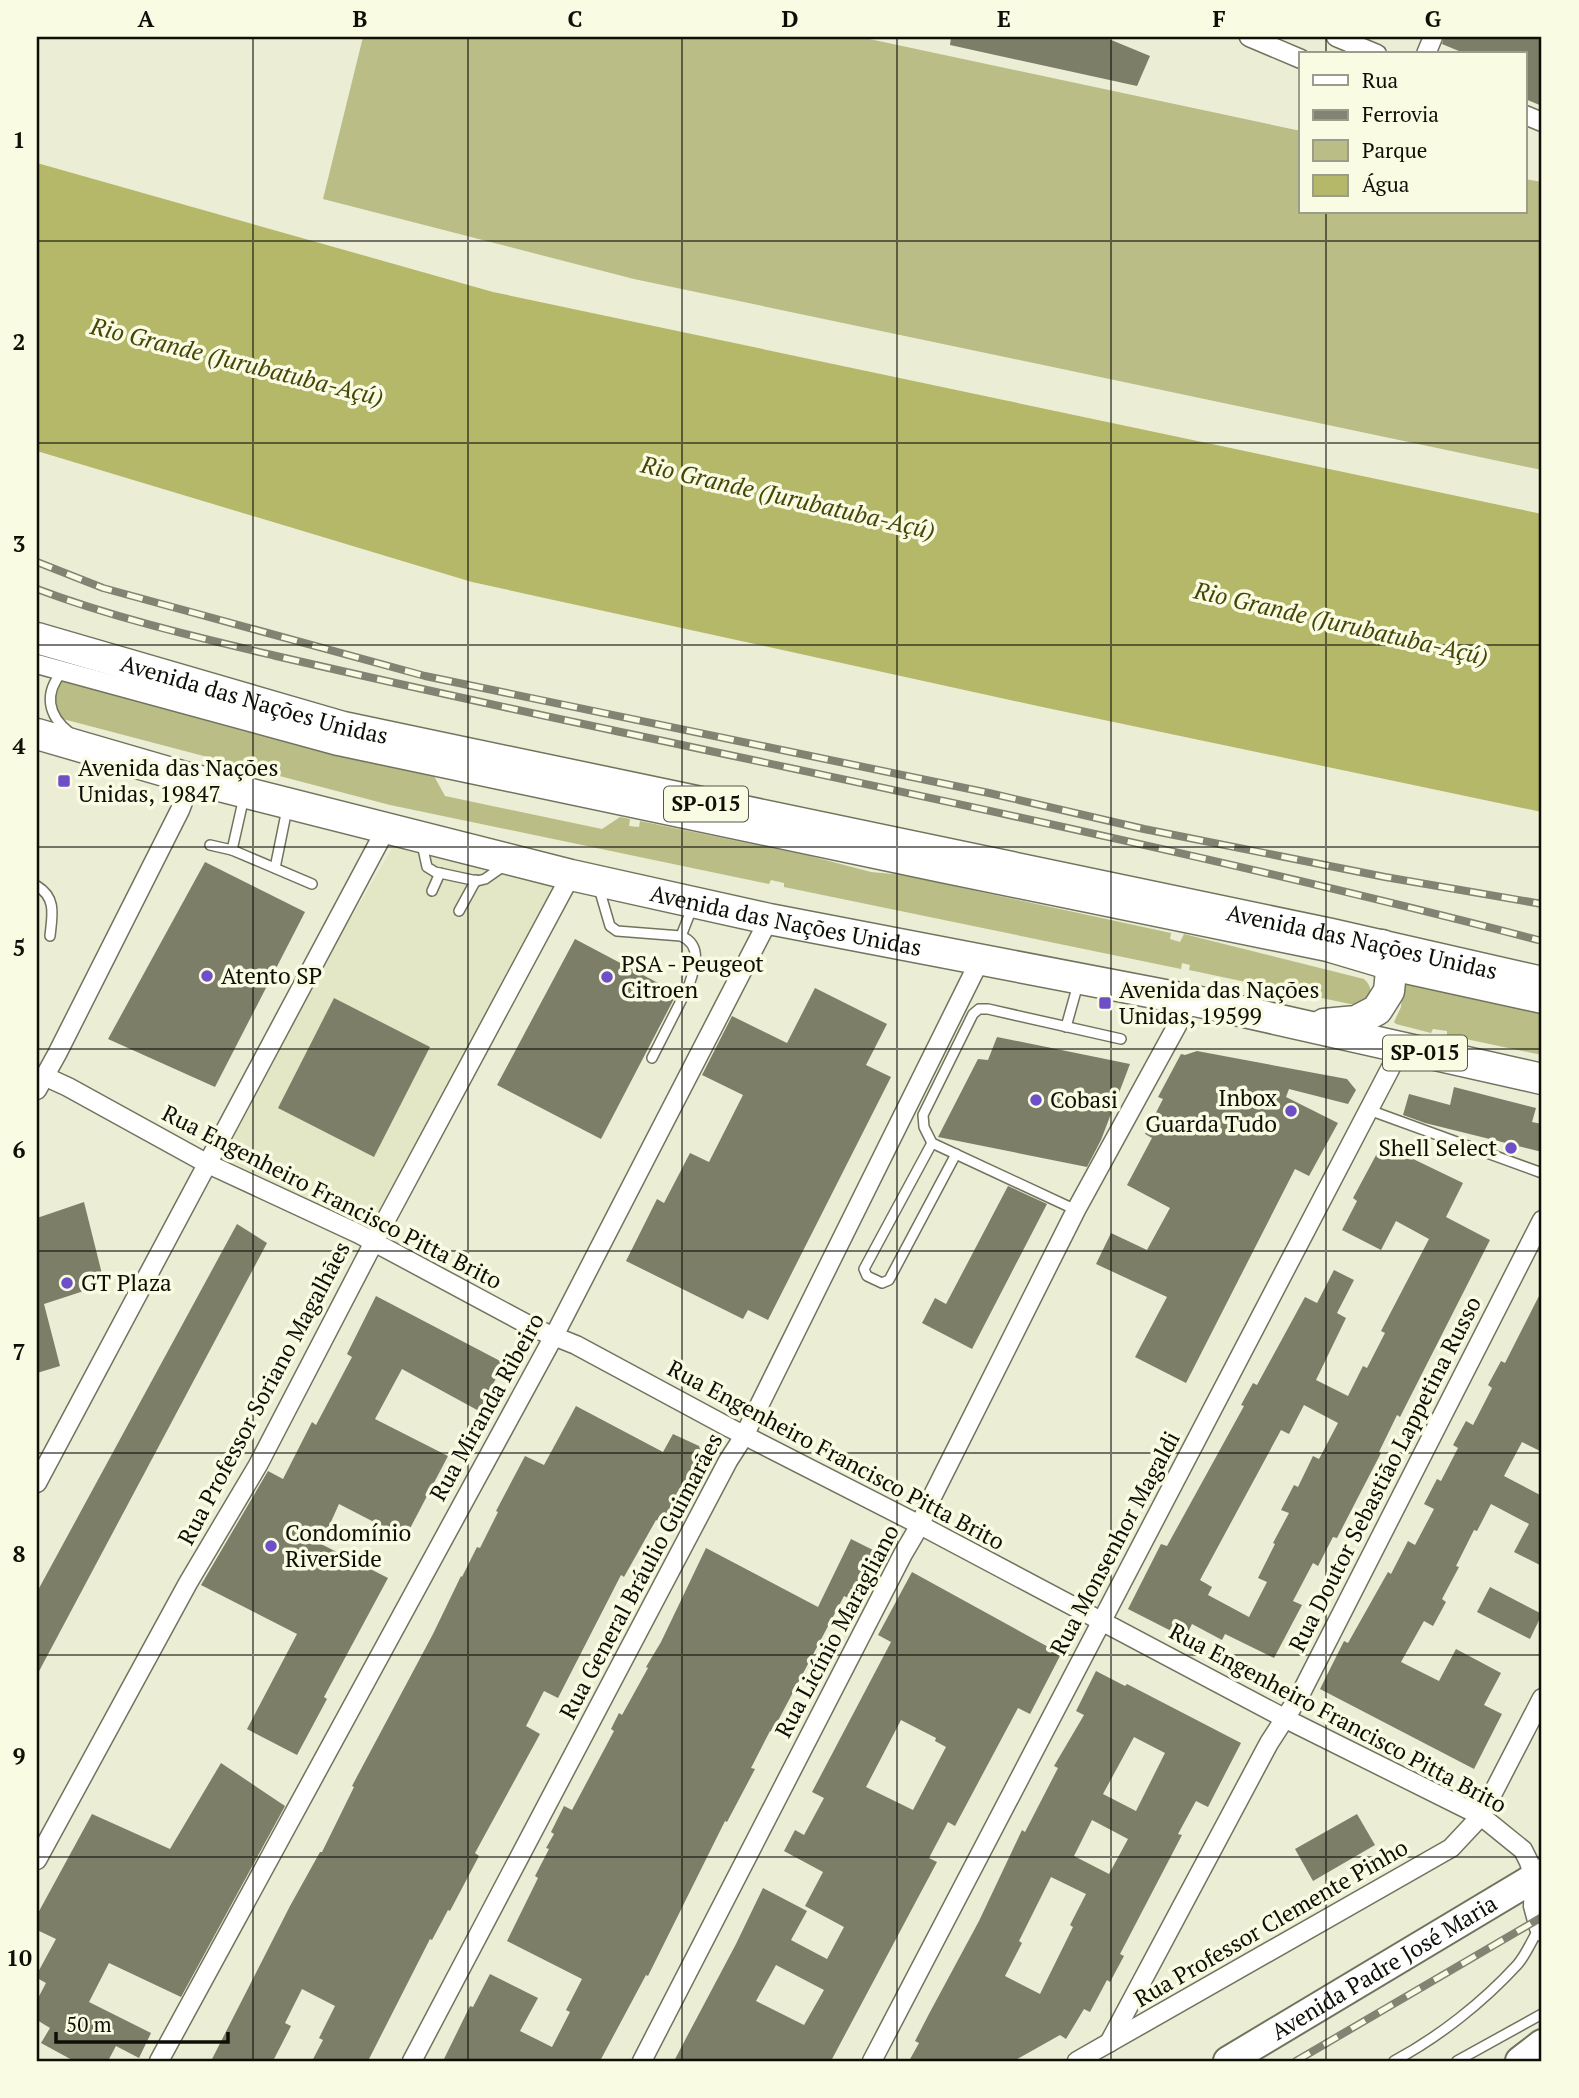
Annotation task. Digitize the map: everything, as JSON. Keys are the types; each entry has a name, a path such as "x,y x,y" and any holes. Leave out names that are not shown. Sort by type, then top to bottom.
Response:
{"highway":[{"name":"Avenida das Nações Unidas","path":"37,638 343,727 1387,958 1542,982"},
{"name":"Avenida das Nações Unidas","path":"37,734 192,779 584,878 769,919 1191,1000 1542,1079"},
{"path":"1308,1025 1356,1021 1377,1010 1389,990 1387,958"}],"main road":[{"name":"Avenida Padre José Maria","path":"1228,2061 1538,1876"},
{"path":"1520,2061 1542,2044"}],"street":[{"path":"1249,37 1299,59"},
{"path":"1336,37 1372,52"},
{"path":"37,664 338,746 1327,952 1387,958 1542,1004"},
{"path":"40,1083 180,810 192,779"},
{"path":"37,1483 387,827"},
{"name":"Rua Professor Soriano Magalhães","path":"37,1860 188,1583 258,1465 374,1242 584,878"},
{"name":"Rua Miranda Ribeiro","path":"159,2061 554,1336 769,919"},
{"name":"Rua General Bráulio Guimarães","path":"412,2061 728,1461 744,1436 980,960"},
{"name":"Rua Licínio Maragliano","path":"642,2061 920,1525 1076,1210 1191,1000"},
{"name":"Rua Monsenhor Magaldi","path":"872,2061 1401,1048"},
{"name":"Rua Engenheiro Francisco Pitta Brito","path":"40,1083 68,1087 206,1164 374,1242 525,1322 576,1345 744,1436 920,1525 1286,1718 1481,1816 1523,1850 1538,1876 1533,1906 1541,1930"},
{"name":"Rua Doutor Sebastião Lappetina Russo","path":"1109,2043 1269,1743 1300,1695 1542,1220"},
{"name":"Rua Professor Clemente Pinho","path":"1077,2061 1451,1848 1481,1816 1542,1698"}],"lane":[{"path":"62,672 52,683 49,698 53,714 64,728 96,752"},
{"path":"232,850 245,792"},
{"path":"275,868 289,802"},
{"path":"420,835 427,867 432,872 476,880 485,878 512,859"},
{"path":"210,845 232,850 312,884"},
{"path":"432,891 440,873"},
{"path":"584,878 610,926 617,932 681,936 688,939 696,954 689,985 652,1058"},
{"path":"459,911 476,880"},
{"path":"37,886 50,898 53,908 50,936"},
{"path":"681,936 694,902"},
{"path":"1066,1027 1079,979"},
{"path":"1076,1210 932,1143 924,1127 923,1115 973,1014 979,1009 1121,1039"},
{"path":"1369,1110 1542,1173"},
{"path":"932,1143 864,1269 867,1276 882,1283 889,1280 956,1154"},
{"path":"1394,2061 1413,2051 1474,2006 1518,1963 1541,1930"},
{"path":"1457,2061 1542,2014"}],"shaded area":[{"path":"401,833 571,875 374,1242 206,1164"}],"green space":[{"path":"363,37 860,37 1299,131 1299,214 1526,214 1526,179 1542,182 1542,470 634,279 323,199"},
{"path":"61,678 273,737 434,776 445,796 602,829 620,817 630,819 629,826 639,827 640,821 810,856 871,872 903,875 1171,933 1170,939 1180,942 1184,934 1364,979 1371,991 1370,997 1357,1005 1350,1004 1189,970 1190,965 1182,963 1181,969 784,887 784,883 771,880 769,884 390,805 63,719 54,711 55,687"},
{"path":"1406,983 1542,1009 1542,1055 1447,1035 1447,1031 1433,1029 1431,1033 1396,1024 1394,1022 1401,1007 1403,985"}],"water":[{"name":"Rio Grande (Jurubatuba-Açú)","path":"37,163 493,292 1542,514 1542,812 1047,708 472,582 37,451"}],"building":[{"path":"951,37 1104,37 1150,56 1137,86 950,45"},
{"path":"1444,37 1542,37 1542,106 1526,99 1526,52 1461,52 1442,44"},
{"name":"Atento SP","path":"205,862 305,912 215,1087 108,1039"},
{"path":"575,939 677,993 601,1139 497,1085"},
{"path":"815,988 887,1024 866,1065 891,1077 768,1320 748,1310 743,1319 626,1261 657,1199 664,1203 690,1153 709,1162 743,1095 702,1075 732,1016 787,1043"},
{"path":"334,998 430,1047 374,1157 278,1108"},
{"name":"Cobasi","path":"997,1037 1130,1064 1101,1140 1087,1167 938,1137 978,1059 988,1060"},
{"path":"1197,1051 1347,1079 1356,1090 1348,1104 1289,1089 1286,1097 1338,1123 1309,1176 1295,1169 1186,1383 1135,1357 1167,1297 1096,1264 1111,1233 1147,1250 1170,1208 1127,1185 1152,1138 1145,1134 1163,1099 1158,1097 1181,1054"},
{"path":"1454,1087 1536,1108 1532,1122 1542,1124 1542,1152 1403,1115 1409,1094 1450,1105"},
{"path":"1382,1144 1463,1183 1446,1217 1490,1240 1400,1417 1397,1415 1379,1452 1381,1453 1337,1538 1333,1537 1318,1566 1313,1563 1293,1601 1302,1605 1274,1658 1225,1634 1222,1640 1192,1624 1185,1638 1128,1609 1161,1544 1167,1546 1244,1406 1241,1405 1253,1383 1257,1385 1305,1297 1317,1303 1334,1270 1354,1280 1337,1313 1346,1318 1316,1380 1348,1396 1363,1366 1367,1368 1385,1333 1381,1331 1429,1239 1396,1221 1381,1250 1342,1230 1357,1201 1353,1198","holes":["1304,1405 1338,1423 1319,1459 1313,1456 1298,1487 1294,1485 1281,1510 1289,1513 1258,1578 1267,1582 1249,1617 1208,1595 1212,1587 1200,1580 1281,1430 1289,1434"]},
{"path":"1008,1186 1047,1204 972,1349 922,1323 935,1298 946,1304"},
{"name":"GT Plaza","path":"84,1202 103,1278 93,1288 44,1304 60,1366 37,1373 37,1218"},
{"path":"237,1224 267,1243 37,1675 37,1592"},
{"path":"1542,1290 1542,1452 1522,1442 1504,1476 1542,1496 1542,1566 1514,1552 1529,1524 1491,1504 1456,1566 1459,1567 1442,1599 1446,1602 1433,1626 1424,1621 1401,1662 1439,1681 1456,1649 1501,1673 1484,1705 1502,1714 1474,1769 1320,1689 1344,1641 1348,1643 1408,1541 1415,1545 1434,1509 1424,1504 1437,1479 1441,1481 1458,1448 1453,1445 1466,1421 1473,1425 1492,1388 1488,1385 1501,1361 1505,1363"},
{"path":"376,1296 504,1363 479,1411 402,1369 375,1419 448,1456 405,1538 339,1504 321,1544 388,1578 324,1697 327,1699 297,1755 247,1729 297,1634 201,1585 268,1471 283,1479 312,1422 316,1425 352,1357 347,1354"},
{"path":"576,1406 663,1452 673,1434 699,1446 702,1455 665,1524 656,1520 624,1577 621,1575 558,1698 544,1691 526,1726 540,1734 475,1853 479,1856 450,1911 448,1910 432,1940 430,1939 368,2061 312,2061 323,2040 319,2038 335,2006 302,1989 285,2023 291,2026 273,2061 211,2061 290,1906 322,1852 354,1787 352,1786 461,1576 477,1547 480,1548 525,1456 544,1465"},
{"path":"851,1539 877,1552 853,1600 844,1596 772,1732 770,1731 751,1768 755,1769 727,1822 725,1821 648,1976 646,1975 600,2061 443,2061 470,2006 473,2007 490,1974 538,1998 520,2031 552,2047 570,2012 566,2010 582,1979 507,1941 538,1878 535,1876 549,1849 546,1848 554,1834 551,1832 564,1806 572,1810 614,1731 611,1729 619,1713 622,1715 648,1668 646,1667 661,1642 706,1548 818,1607"},
{"path":"912,1572 1061,1654 1030,1714 1018,1708 955,1826 948,1822 929,1858 937,1862 831,2061 674,2061 763,1888 807,1911 791,1940 827,1959 844,1927 805,1906 823,1872 784,1851 795,1830 804,1835 824,1798 812,1792 891,1642 878,1635","holes":["901,1720 936,1738 935,1741 946,1747 913,1810 866,1787","776,1965 824,1990 804,2025 756,2001"]},
{"path":"1490,1587 1542,1614 1530,1639 1477,1612"},
{"path":"1096,1671 1125,1686 1127,1684 1241,1743 1208,1807 1196,1801 1178,1834 1182,1835 1120,1954 1124,1956 1110,1982 1107,1980 1090,2012 1084,2009 1066,2039 1060,2035 1014,2061 909,2061 919,2043 915,2041 979,1921 1022,1830 1025,1832 1058,1768 1054,1766 1084,1715 1076,1711","holes":["1134,1737 1165,1753 1136,1811 1103,1794","1092,1820 1128,1839 1109,1874 1074,1856","1051,1877 1086,1894 1040,1994 1005,1976 1022,1943 1019,1941"]},
{"path":"221,1763 285,1806 181,1997 109,1963 89,2002 151,2033 139,2058 116,2046 108,2061 74,2061 41,2043 50,2028 37,2020 37,2000 46,1983 37,1978 37,1974 56,1939 37,1930 37,1915 92,1814 170,1849"},
{"path":"1357,1814 1375,1845 1313,1881 1295,1849"}],"railway":[{"path":"37,562 103,588 425,676 989,793 1144,829 1385,877 1542,904"},
{"path":"37,589 125,618 276,656 956,803 1308,883 1542,941"},
{"path":"1296,2061 1542,1917"}],"place":[{"name":"Avenida das Nações Unidas, 19847","path":"64,781"},
{"name":"Atento SP","path":"207,976"},
{"name":"PSA - Peugeot Citroen","path":"607,977"},
{"name":"Avenida das Nações Unidas, 19599","path":"1105,1003"},
{"name":"Cobasi","path":"1036,1100"},
{"name":"Inbox Guarda Tudo","path":"1291,1111"},
{"name":"Shell Select","path":"1511,1148"},
{"name":"GT Plaza","path":"67,1283"},
{"name":"Condomínio RiverSide","path":"271,1546"}]}
